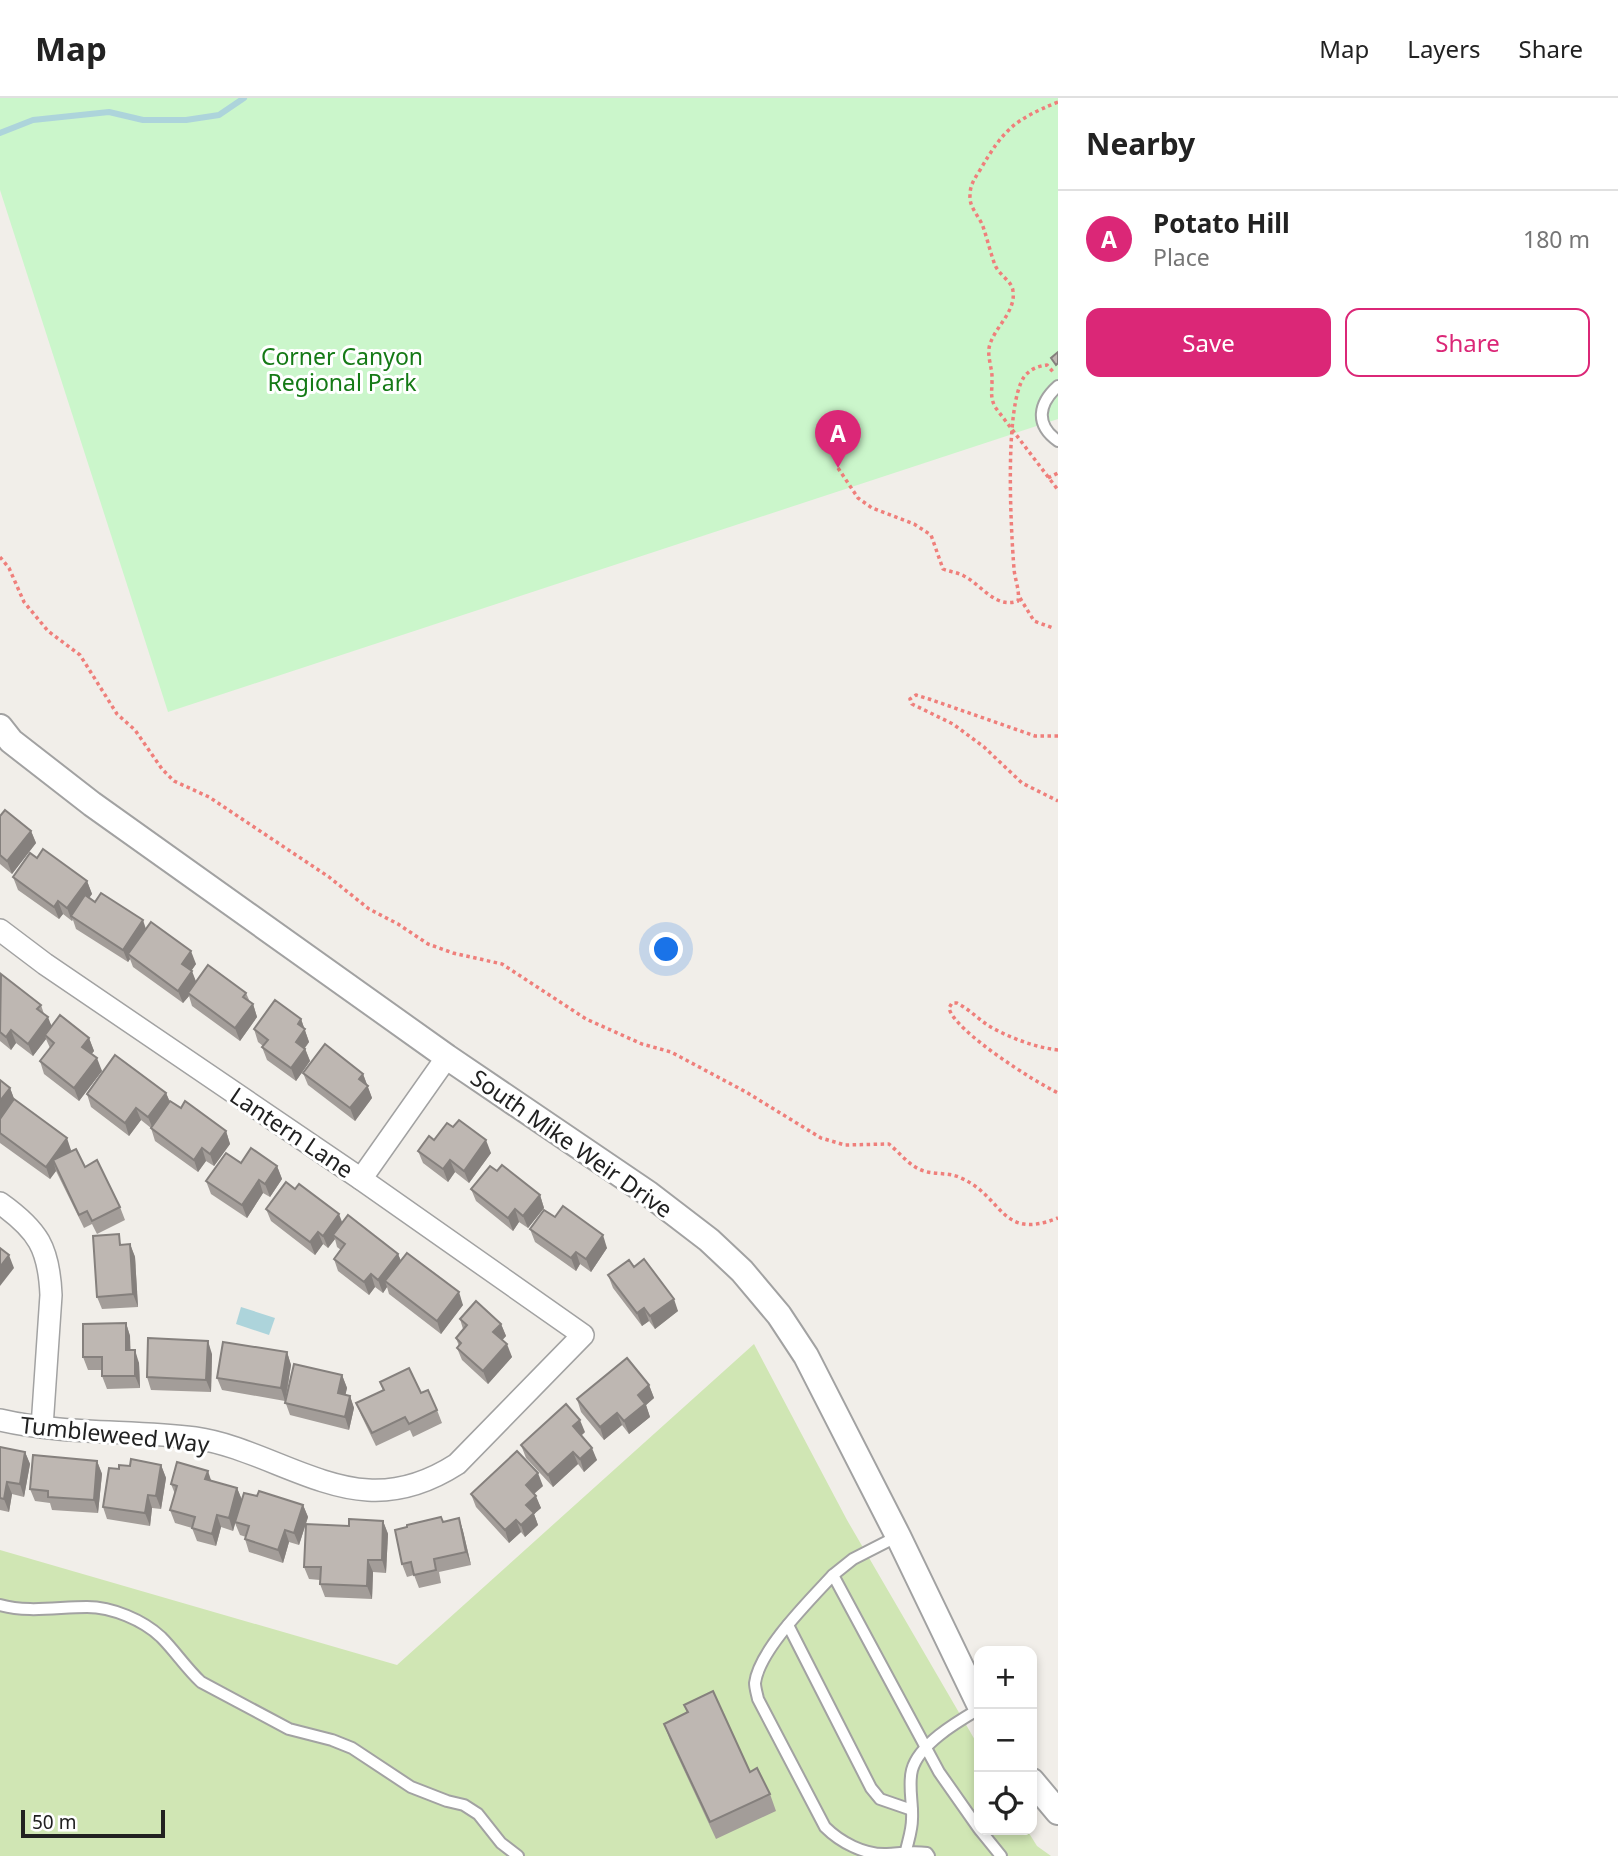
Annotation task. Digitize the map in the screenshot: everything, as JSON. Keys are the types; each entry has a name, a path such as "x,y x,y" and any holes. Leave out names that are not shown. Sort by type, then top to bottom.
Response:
{"street":[{"name":"South Mike Weir Drive","path":"4,740 447,1057 649,1194 709,1240 742,1271 779,1315 806,1356 898,1536 974,1694"},
{"name":"Lantern Lane","path":"0,930 45,964 361,1179 583,1335"},
{"path":"361,1179 447,1057"},
{"path":"0,1203 27,1223 46,1256 51,1295 42,1427"},
{"name":"Tumbleweed Way","path":"0,1420 42,1427 197,1438 262,1456 342,1487 393,1490 437,1477 457,1464 583,1335"},
{"path":"1037,1787 1058,1812"}],"lane":[{"path":"1058,386 1045,397 1041,412 1045,427 1058,441"},
{"path":"898,1536 853,1559 833,1575 788,1625 765,1658 755,1684 758,1699 825,1826 835,1837 865,1852 927,1853 929,1856"},
{"path":"833,1575 939,1772 974,1822"},
{"path":"0,1605 27,1609 90,1606 119,1613 136,1621 160,1637 201,1682 289,1729 352,1748 411,1787 464,1805 478,1814 501,1843 518,1856"},
{"path":"788,1625 871,1788 880,1799 912,1810"},
{"path":"905,1853 910,1837 912,1769 926,1748 949,1727 974,1712"},
{"path":"984,1835 1001,1856"}],"path":[{"path":"1058,102 1026,115 1009,127 990,151 973,181 970,195 973,210 981,222 995,266 1013,291 1010,309 993,337 988,354 992,380 990,393 1000,413 1058,490"},
{"path":"1054,628 1034,621 1020,598 1014,573 1013,428 1019,388 1025,376 1031,370 1047,365 1058,378"},
{"path":"1000,413 1007,416 1014,413"},
{"path":"838,468 858,498 872,508 914,524 930,535 943,569 968,578 999,600 1012,603 1020,598"},
{"path":"1048,478 1058,473"},
{"path":"0,557 9,568 24,602 48,631 80,655 117,714 135,730 167,777 209,797 285,846 369,909 439,948 493,961 510,968 586,1020 642,1044 671,1052 746,1092 821,1138 845,1145 889,1144 921,1170 952,1175 970,1183 1009,1219 1024,1226 1041,1225 1058,1218"},
{"path":"1058,736 1035,736 916,695 910,699 912,704 953,724 975,740 1022,783 1058,801"},
{"path":"1058,1050 1009,1036 988,1025 960,1004 955,1002 950,1005 949,1011 954,1020 985,1046 1058,1093"}],"green space":[{"name":"Corner Canyon Regional Park","path":"0,98 1058,98 1058,419 168,712 0,190"},
{"path":"754,1344 847,1520 974,1738 974,1835 1030,1835 1037,1846 1051,1856 0,1856 0,1550 397,1665"}],"water":[{"path":"241,1307 275,1318 269,1335 236,1324"}],"building":[{"path":"1058,352 1058,363 1056,365 1051,358"},
{"path":"5,810 31,831 7,861 0,855 0,816"},
{"path":"43,849 87,881 67,908 58,901 54,907 13,877 30,853 37,858"},
{"path":"101,893 143,920 123,950 71,916 85,895 95,902"},
{"path":"151,922 191,951 182,964 192,971 178,991 128,954"},
{"path":"208,965 246,993 243,997 253,1004 235,1028 188,993"},
{"path":"1,974 41,1005 37,1009 48,1017 28,1044 11,1030 6,1037 0,1032"},
{"path":"275,1000 301,1019 298,1024 305,1029 296,1042 305,1049 291,1068 262,1047 268,1040 254,1029"},
{"path":"60,1015 89,1038 82,1047 97,1058 74,1088 40,1061 54,1043 45,1035"},
{"path":"325,1044 363,1074 359,1079 368,1086 350,1108 303,1073"},
{"path":"115,1055 166,1093 148,1117 136,1108 125,1123 87,1094"},
{"path":"0,1080 10,1088 0,1101"},
{"path":"14,1099 67,1138 46,1167 0,1133 0,1119"},
{"path":"170,1101 181,1108 185,1101 226,1131 210,1154 202,1148 194,1160 151,1128"},
{"path":"459,1120 486,1140 464,1171 450,1160 443,1169 418,1151 429,1136 434,1140 447,1123 453,1127"},
{"path":"251,1148 277,1166 265,1184 259,1180 242,1205 206,1181 226,1153 241,1163"},
{"path":"76,1149 85,1167 97,1160 120,1207 92,1221 87,1211 79,1215 53,1160"},
{"path":"502,1165 540,1195 523,1216 515,1209 508,1218 471,1189 490,1166 497,1171"},
{"path":"286,1182 295,1189 299,1184 339,1214 323,1236 318,1232 310,1242 266,1209"},
{"path":"563,1206 603,1235 586,1259 576,1252 571,1258 530,1229 544,1210 555,1217"},
{"path":"348,1215 398,1254 378,1280 371,1274 364,1282 334,1259 345,1244 333,1235"},
{"path":"119,1234 120,1245 130,1244 133,1294 97,1297 93,1236"},
{"path":"0,1248 9,1255 0,1267"},
{"path":"407,1253 459,1292 437,1321 385,1281"},
{"path":"644,1259 674,1299 650,1316 644,1308 637,1313 608,1275 629,1260 634,1267"},
{"path":"476,1301 501,1324 493,1332 507,1344 483,1371 457,1348 461,1343 456,1338 467,1325 460,1319"},
{"path":"126,1323 126,1350 135,1350 135,1376 102,1376 102,1357 83,1357 83,1324"},
{"path":"148,1338 208,1341 206,1380 147,1377"},
{"path":"223,1342 287,1352 281,1388 217,1378"},
{"path":"627,1358 649,1385 638,1395 645,1404 624,1421 617,1413 600,1427 577,1399"},
{"path":"294,1364 342,1375 338,1393 350,1396 345,1417 285,1403"},
{"path":"409,1368 421,1393 428,1390 437,1410 409,1424 405,1417 372,1433 356,1403 384,1390 380,1382"},
{"path":"566,1404 580,1420 573,1426 592,1448 580,1459 573,1452 548,1475 521,1445"},
{"path":"0,1447 25,1452 20,1484 7,1482 4,1499 0,1498"},
{"path":"517,1451 538,1473 526,1485 536,1496 526,1505 534,1513 521,1525 516,1520 505,1530 471,1494"},
{"path":"33,1455 97,1461 94,1500 48,1497 48,1491 30,1489"},
{"path":"131,1459 161,1465 156,1496 148,1495 145,1513 103,1507 109,1468 130,1466"},
{"path":"177,1462 208,1471 205,1479 237,1488 229,1518 217,1515 212,1534 192,1528 195,1517 170,1510 177,1486 171,1484"},
{"path":"259,1491 303,1505 294,1533 285,1530 278,1550 245,1539 249,1526 235,1522 244,1493 257,1496"},
{"path":"441,1517 443,1522 459,1518 466,1552 434,1559 436,1570 414,1575 411,1562 402,1564 395,1530"},
{"path":"349,1519 383,1521 382,1560 368,1560 367,1586 320,1584 321,1567 304,1567 306,1524 349,1526"},
{"path":"713,1691 750,1772 757,1768 770,1794 710,1822 664,1724 688,1712 684,1705"}],"waterway":[{"path":"0,133 33,120 109,112 143,120 186,120 219,115 244,98"}],"place":[{"name":"Potato Hill","path":"838,468"}]}
